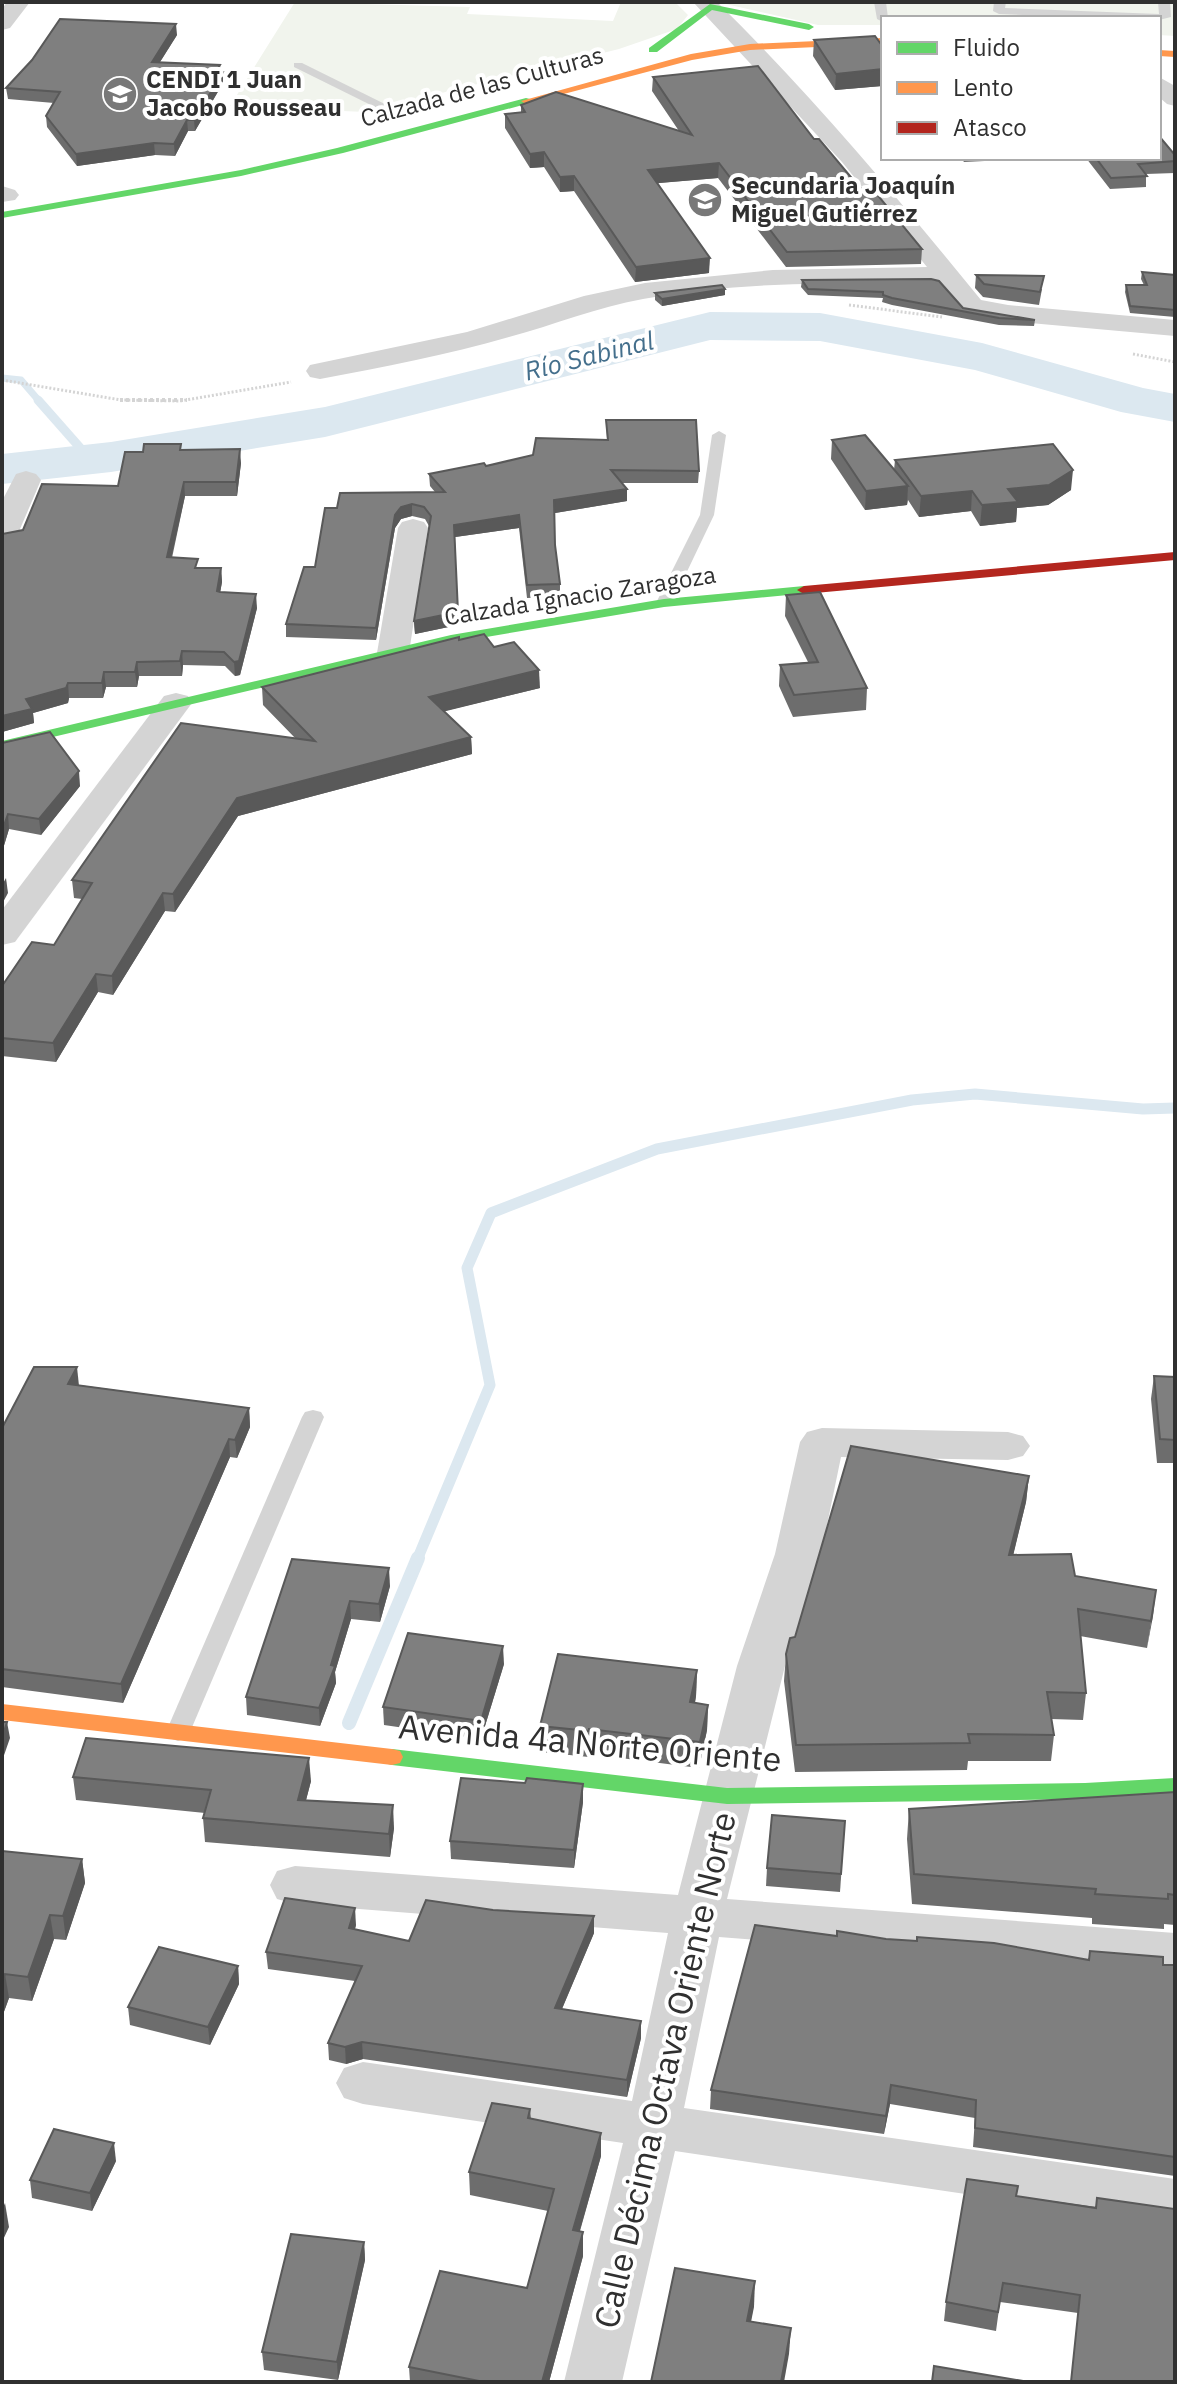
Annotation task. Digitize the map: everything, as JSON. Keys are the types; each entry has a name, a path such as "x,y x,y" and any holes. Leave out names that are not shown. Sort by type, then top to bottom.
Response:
{"main road":[{"path":"653,50 707,5 823,30"},
{"name":"Calzada de las Culturas","path":"532,80 653,50 823,30 881,29"},
{"name":"Calzada de las Culturas","path":"6,198 192,182 339,151 744,41 881,41"},
{"name":"Calzada de las Culturas","path":"368,121 404,112"},
{"path":"169,166 192,182"},
{"name":"Calzada Ignacio Zaragoza","path":"2,745 451,639 664,603 1175,556"},
{"name":"Avenida 4a Norte Oriente","path":"2,1712 727,1796 1085,1791 1175,1786"}],"street":[{"path":"2,23 19,2"},
{"path":"707,5 851,157 944,275 961,312 1008,313 1175,328"},
{"path":"308,376 521,326 604,299 755,279 944,275"},
{"path":"2,536 26,480"},
{"path":"393,653 413,528"},
{"path":"2,934 176,703"},
{"path":"2,883 38,886"},
{"name":"Calle Décima Octava Oriente Norte","path":"593,2382 654,2125 697,1918 761,1666 798,1554 822,1442 1008,1446"},
{"path":"295,1885 1175,1953"},
{"path":"363,2083 1175,2202"}],"lane":[{"path":"1000,2 999,11 1058,16"},
{"path":"298,65 404,112"},
{"path":"664,603 707,515 719,435"},
{"path":"178,1732 313,1417"}],"path":[{"path":"845,305 961,312"},
{"path":"1131,354 1175,362"},
{"path":"2,380 121,400 180,401 308,376"}],"shaded area":[{"path":"295,2 470,7 467,14 613,21 621,2 675,2 688,15 677,29 619,49 365,112 230,106"},
{"path":"717,2 1175,2 1175,36 1161,35 1161,16 881,16 881,25 818,25"}],"building":[{"path":"60,19 176,24 152,62 220,65 217,70 223,72 194,120 187,120 174,144 154,143 76,154 46,116 60,92 6,88 32,60"},
{"path":"875,36 881,44 881,69 836,74 814,40"},
{"name":"Secundaria Joaquín Miguel Gutiérrez","path":"758,66 814,139 819,139 860,188 871,187 922,249 787,252 719,163 648,170 710,258 636,267 574,176 560,177 544,152 530,154 505,114 525,112 521,105 556,92 692,135 653,77"},
{"path":"1161,138 1175,155 1175,161 1138,164 1147,176 1111,178 1098,160 1161,160"},
{"path":"1142,272 1175,275 1175,310 1130,306 1126,285 1147,285"},
{"path":"976,275 1044,276 1040,292 984,284"},
{"path":"802,280 939,281 963,308 1035,320 999,318 892,298 883,295 883,292 808,289"},
{"path":"722,285 725,289 662,299 655,293"},
{"path":"606,420 696,420 699,471 611,470 627,489 554,500 560,584 527,585 519,515 454,525 458,612 414,621 431,516 424,507 412,504 401,507 395,515 376,628 286,624 304,567 315,567 325,508 337,508 340,493 445,492 429,474 533,455 536,438 608,440"},
{"path":"865,435 908,486 866,491 832,440"},
{"path":"144,444 181,444 180,450 240,449 236,482 184,482 167,557 198,559 195,568 221,568 217,591 256,594 239,661 234,662 224,652 182,651 180,661 137,662 135,672 104,672 102,683 68,683 66,688 26,699 32,709 2,716 2,534 23,530 42,484 118,486 125,452 143,452"},
{"path":"1053,444 1073,470 1049,485 1008,489 1018,502 982,505 972,491 921,496 895,460"},
{"path":"820,592 867,688 794,695 780,665 818,662 786,595"},
{"path":"484,634 494,647 514,642 539,670 429,697 471,737 237,798 173,894 163,893 112,976 96,974 53,1043 2,1038 2,986 32,942 54,945 92,883 72,880 181,723 315,741 262,687 459,637 459,640"},
{"path":"50,732 79,771 39,819 8,814 2,831 2,743"},
{"path":"34,1367 77,1367 68,1384 249,1408 235,1440 229,1439 121,1684 2,1669 2,1428"},
{"path":"1154,1376 1175,1377 1175,1440 1160,1439"},
{"path":"851,1446 1029,1476 1009,1555 1071,1554 1075,1576 1156,1590 1151,1621 1078,1609 1086,1693 1047,1692 1054,1735 968,1734 970,1743 796,1745 786,1654 790,1638 795,1637"},
{"path":"292,1559 389,1568 379,1604 350,1601 331,1665 335,1666 319,1708 246,1697"},
{"path":"408,1633 503,1646 481,1721 383,1707"},
{"path":"558,1654 697,1670 690,1702 708,1705 700,1742 540,1726"},
{"path":"86,1738 309,1758 298,1800 393,1805 389,1834 203,1818 211,1790 73,1777"},
{"path":"461,1778 525,1783 527,1778 583,1784 574,1850 450,1841"},
{"path":"1175,1792 1175,1895 1168,1894 1168,1899 1095,1894 1096,1889 914,1874 909,1809"},
{"path":"772,1815 845,1821 841,1874 767,1868"},
{"path":"2,1851 82,1859 63,1916 50,1915 28,1977 5,1974 2,1983"},
{"path":"285,1898 355,1908 349,1928 409,1941 426,1900 493,1910 594,1916 555,2008 641,2021 627,2080 362,2042 345,2047 328,2043 362,1966 266,1952"},
{"path":"755,1925 837,1936 837,1931 886,1939 917,1941 917,1937 994,1943 1089,1960 1090,1951 1163,1957 1163,1965 1175,1965 1175,2157 975,2128 976,2100 891,2085 886,2116 711,2090"},
{"path":"159,1947 238,1966 208,2027 128,2007"},
{"path":"492,2103 530,2109 528,2118 601,2133 573,2230 583,2232 542,2382 484,2382 409,2367 440,2271 527,2288 554,2189 469,2172"},
{"path":"54,2129 114,2143 90,2193 30,2180"},
{"path":"967,2179 1018,2186 1016,2196 1096,2208 1097,2198 1175,2209 1175,2382 1071,2382 1080,2295 1003,2283 998,2312 946,2302"},
{"path":"291,2234 364,2242 337,2362 262,2352"},
{"path":"675,2268 755,2281 747,2321 791,2328 781,2382 651,2382"},
{"path":"934,2366 1029,2382 932,2382"}],"waterway":[{"name":"Río Sabinal","path":"2,469 111,457 325,422 710,326 820,327 982,357 1138,402 1175,408"},
{"path":"2,378 21,380 40,402"},
{"path":"38,400 90,459"},
{"path":"417,1560 490,1385 467,1268 491,1213 657,1149 912,1100 975,1094 1143,1109 1175,1108"},
{"path":"349,1723 418,1558"}],"traffic: fast":[{"path":"653,50 710,7 809,27"},
{"path":"2,215 241,173 339,151 526,101"},
{"path":"2,745 451,639 664,603 804,590"},
{"path":"392,1757 727,1796 1085,1791 1175,1786"}],"traffic: slow":[{"path":"526,101 691,57 750,47 881,41"},
{"path":"1161,53 1175,54"},
{"path":"2,1712 392,1757"}],"traffic: jam":[{"path":"804,590 1175,556"}],"place":[{"name":"CENDI 1 Juan Jacobo Rousseau","path":"120,94"},
{"name":"Secundaria Joaquín Miguel Gutiérrez","path":"705,200"}]}
